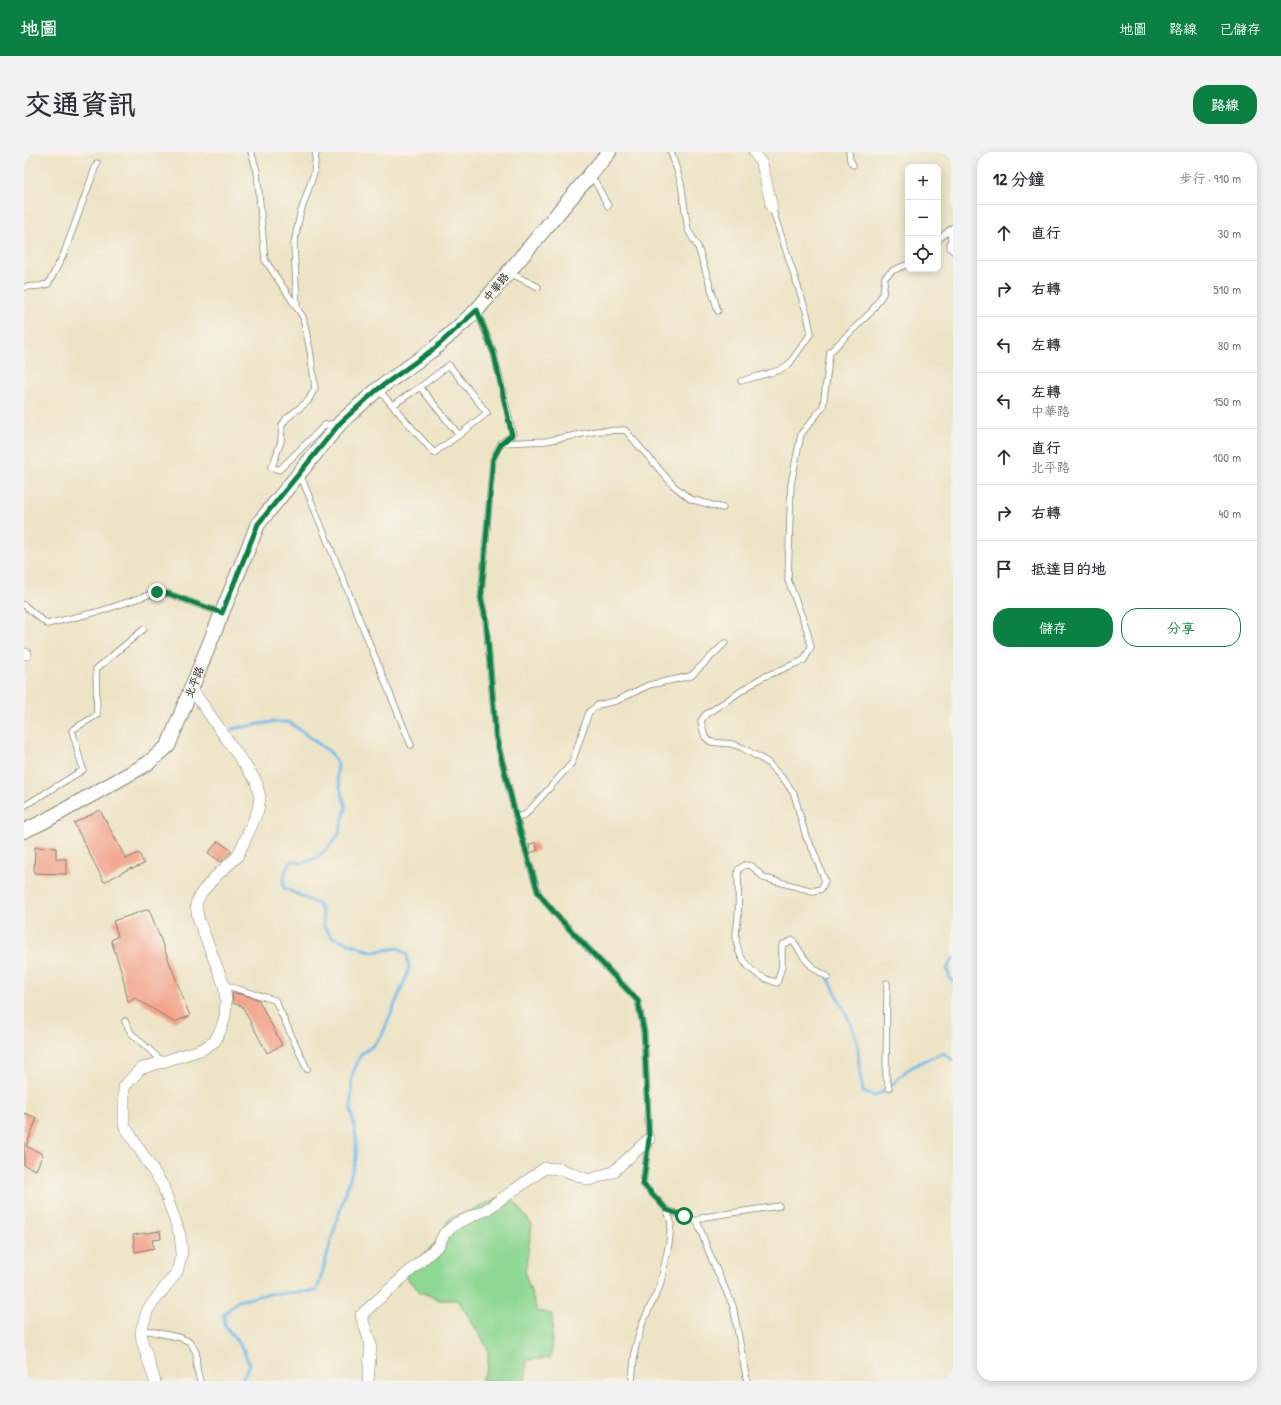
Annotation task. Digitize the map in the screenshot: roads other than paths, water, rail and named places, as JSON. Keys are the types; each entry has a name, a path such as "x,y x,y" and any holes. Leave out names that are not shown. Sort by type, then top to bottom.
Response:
{"street":[{"name":"中華路","path":"299,472 341,422 378,389 435,348 477,310 609,152"},
{"path":"754,152 762,164 772,208"},
{"name":"北平路","path":"24,831 147,764 168,746 258,524 299,472"},
{"path":"155,1381 142,1341 141,1331 148,1309 177,1272 182,1252 180,1235 163,1186 124,1125 124,1087 140,1069 203,1050 215,1041 225,1016 226,1001 224,985 198,918 196,904 201,893 215,877 237,857 258,810 260,798 256,781 191,688"},
{"path":"368,1381 371,1345 361,1316 439,1245 444,1234 457,1222 486,1210 545,1168 562,1169 589,1180 613,1172 649,1139"}],"lane":[{"path":"251,152 257,171 266,260 303,317 309,344 315,388 308,401 286,419 282,425 280,432 281,441 271,467 279,470 325,425 341,422"},
{"path":"297,307 294,244 300,214 314,173 316,152"},
{"path":"671,152 681,183 688,230 698,247 718,311"},
{"path":"849,152 850,160 853,165"},
{"path":"24,287 48,284 63,256 97,163"},
{"path":"589,175 596,183 608,206"},
{"path":"741,382 780,370 790,363 811,333 807,314 772,208"},
{"path":"941,237 952,228"},
{"path":"952,228 950,248 953,251"},
{"path":"828,977 809,965 793,940 782,945 782,966 776,983 765,980 751,971 738,952 736,936 738,918 738,870 745,865 752,866 764,878 813,891 821,889 825,881 813,850 806,837 794,794 786,782 766,762 743,748 732,744 711,742 705,738 701,721 705,715 761,678 804,660 811,647 807,630 788,580 791,484 801,434 823,407 830,352 871,312 882,294 885,277 892,271 905,265"},
{"path":"508,272 538,287"},
{"path":"477,310 494,354 512,435 501,444 493,459 481,598 486,620 496,737 516,817 538,892 561,920 638,1001 644,1032 649,1139 643,1184 667,1210 671,1222 669,1243 660,1286 642,1324 635,1349 632,1381"},
{"path":"378,389 434,452 487,413 449,366 393,405"},
{"path":"420,386 459,435"},
{"path":"501,444 546,441 597,431 625,430 674,485 690,499 723,508"},
{"path":"299,472 411,745"},
{"path":"24,605 47,624 101,611 157,592 169,594 222,613"},
{"path":"24,806 83,770 72,730 97,715 96,669 144,629"},
{"path":"516,817 525,815 572,763 589,712 598,705 616,701 649,685 691,676 726,643"},
{"path":"887,984 886,1076 889,1088"},
{"path":"224,985 275,1000 306,1069"},
{"path":"125,1021 131,1033 163,1062"},
{"path":"697,1221 704,1217 779,1206"},
{"path":"667,1210 697,1221 712,1260 733,1306 747,1381"},
{"path":"141,1331 150,1331 181,1338 190,1342 196,1352 197,1369 200,1381"}],"waterway":[{"path":"232,729 272,722 289,722 331,753 338,765 337,776 346,808 339,834 327,849 316,858 303,863 291,861 284,874 284,888 318,904 322,911 324,927 332,937 373,952 399,948 407,954 409,968 382,1035 374,1045 361,1054 352,1075 351,1109 356,1136 356,1159 317,1291 267,1294 238,1301 224,1314 224,1324 244,1351 249,1364 242,1381"},
{"path":"953,959 947,968 950,979 953,981"},
{"path":"828,977 851,1024 858,1045 859,1066 863,1092 874,1096 879,1094 887,1089 910,1068 943,1053 953,1060"}]}
